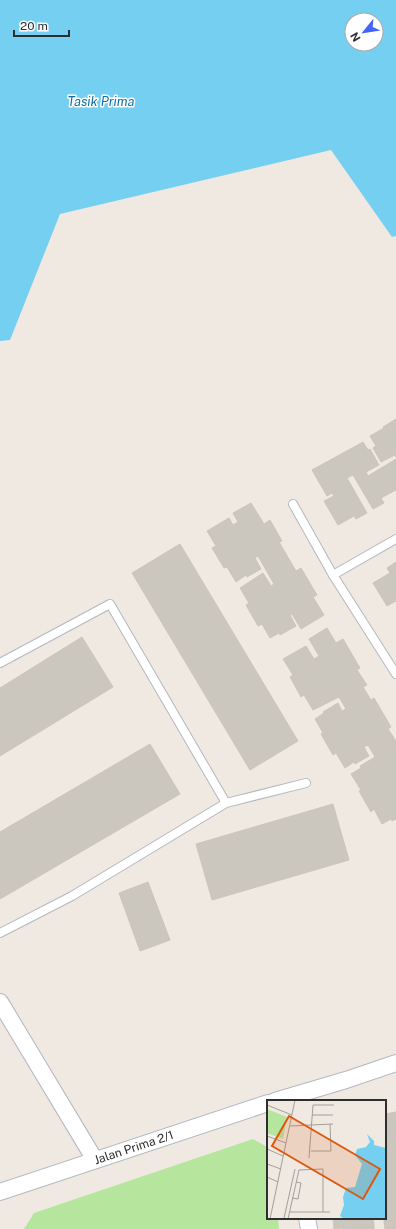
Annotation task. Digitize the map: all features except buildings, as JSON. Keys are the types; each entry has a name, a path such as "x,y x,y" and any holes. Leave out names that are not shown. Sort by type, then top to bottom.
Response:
{"street":[{"path":"0,1002 95,1160"},
{"path":"284,1100 396,1063"},
{"name":"Jalan Prima 2/1","path":"0,1192 267,1103"},
{"path":"307,1219 309,1229"}],"lane":[{"path":"293,504 333,575 396,674"},
{"path":"333,575 396,539"},
{"path":"0,662 110,604 226,803"},
{"path":"0,933 72,896 226,803 306,783"}],"green space":[{"path":"253,1139 267,1147 267,1219 278,1219 279,1229 24,1229 34,1213"}],"water":[{"name":"Tasik Prima","path":"0,0 396,0 396,236 392,237 331,150 60,214 10,340 0,341"}]}
